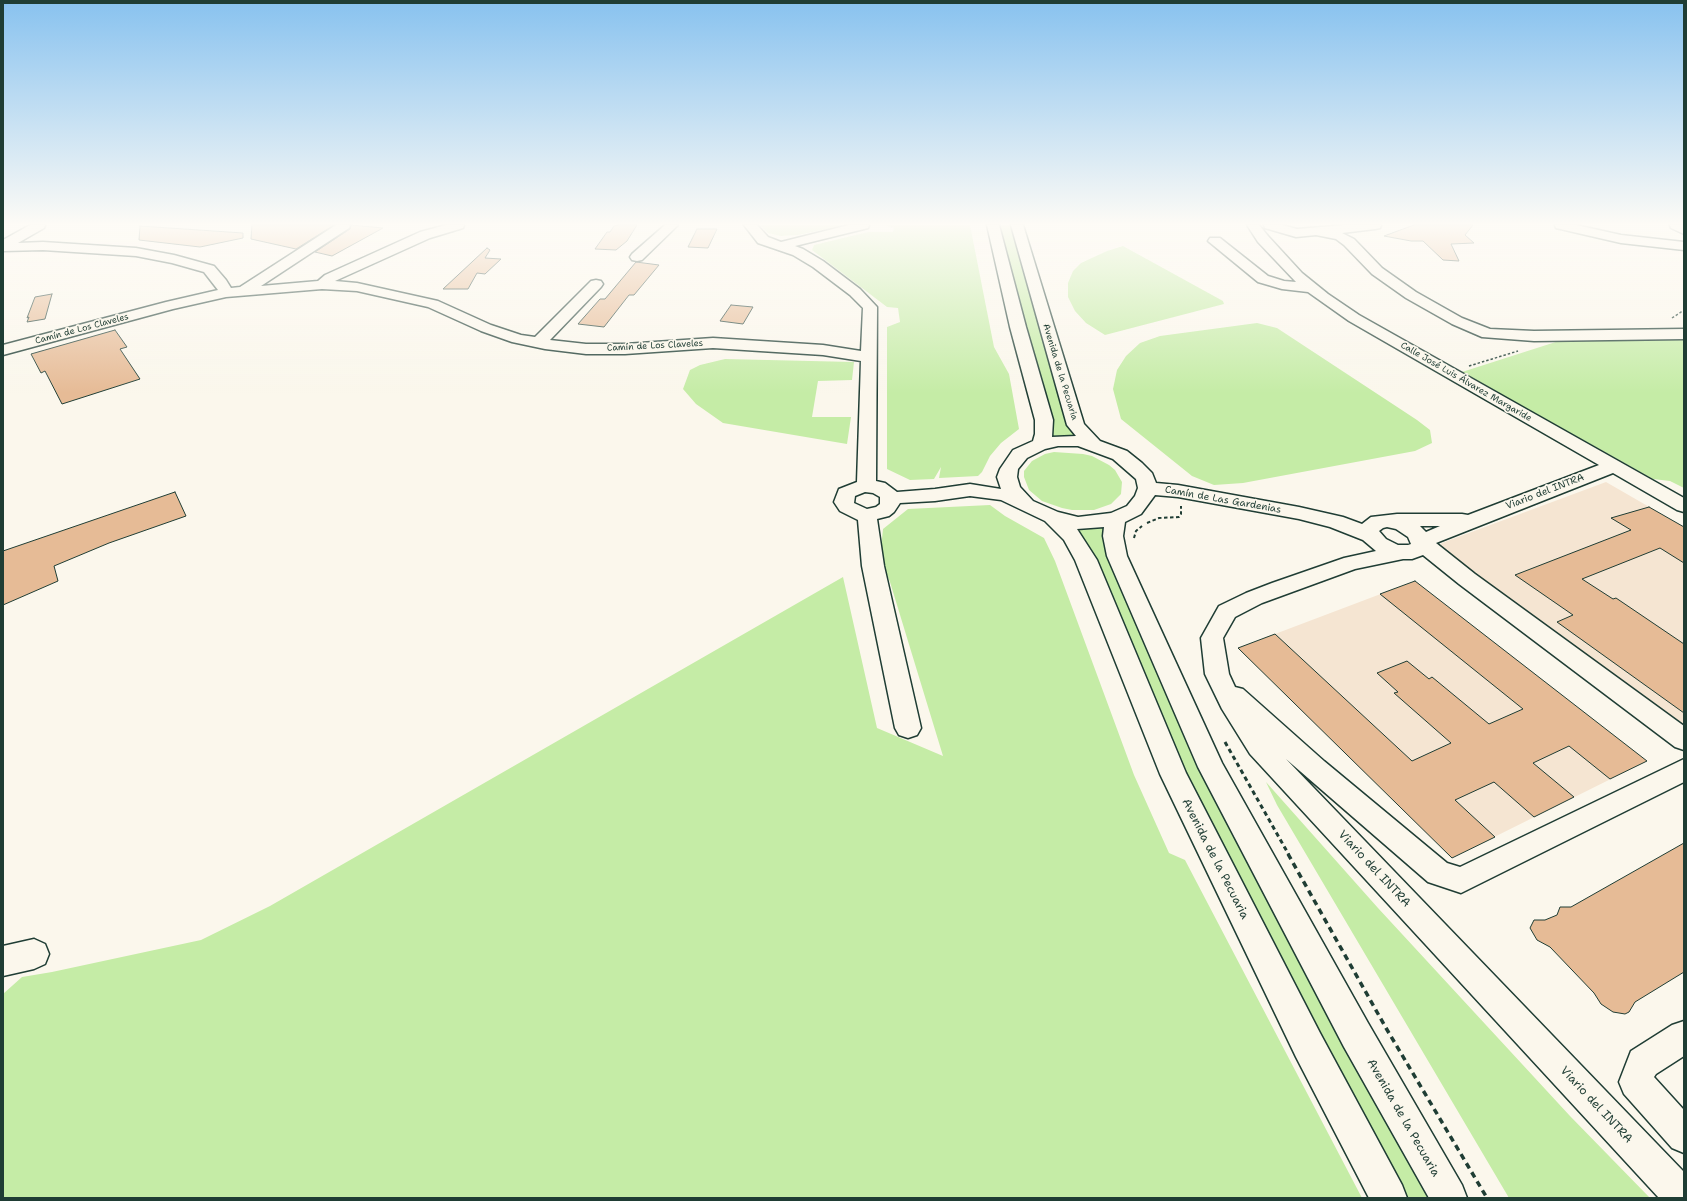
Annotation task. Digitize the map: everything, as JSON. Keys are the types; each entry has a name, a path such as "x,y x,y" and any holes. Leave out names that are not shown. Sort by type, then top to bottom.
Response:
{"street":[{"path":"219,281 226,293"},
{"path":"243,291 258,281"},
{"path":"322,285 327,281"},
{"path":"841,281 855,292 870,308 866,486"},
{"path":"1007,281 1044,420 1044,434 1041,444"},
{"name":"Avenida de la Pecuaria","path":"1034,281 1076,425 1094,445"},
{"path":"1268,281 1282,285 1313,288"},
{"name":"Calle José Luis Álvarez Margaride","path":"1304,281 1354,318 1684,506"},
{"path":"1391,281 1411,295 1457,321 1487,334 1526,336 1684,334"},
{"path":"538,343 596,284"},
{"name":"Camín de Los Claveles","path":"3,350 171,305 226,293 322,285 357,287 433,304 486,328 518,339 538,343 586,349 625,349 713,343 823,350 868,357"},
{"path":"891,498 935,495 970,490 1005,495 1052,517 1078,523 1116,519 1134,510 1144,498 1148,488 1145,477 1120,455 1094,445 1078,441 1058,441 1041,444 1020,454 994,478 970,490"},
{"path":"1012,462 1007,477 1010,487 1026,505"},
{"name":"Viario del INTRA","path":"1615,466 1475,519 1412,547 1350,563 1273,590 1227,612 1212,638 1217,674 1234,709 1259,747 1684,1198"},
{"path":"866,486 884,490 891,498 890,504 882,512 867,515 852,511 837,502 851,490 866,486"},
{"name":"Camín de Las Gardenias","path":"1148,488 1178,491 1379,529"},
{"path":"867,515 873,566 908,728"},
{"name":"Avenida de la Pecuaria","path":"1052,517 1072,536 1086,560 1173,774 1308,1044 1389,1198"},
{"name":"Avenida de la Pecuaria","path":"1116,519 1113,536 1117,556 1211,767 1356,1035 1449,1198"},
{"path":"1379,529 1475,519"},
{"path":"1350,563 1364,553 1379,529 1398,523 1409,527 1416,532 1412,547"},
{"path":"1379,529 1386,548 1412,547 1467,579 1684,740"},
{"path":"1223,687 1327,779 1438,873 1461,880 1684,770"},
{"path":"3,961 34,954"},
{"path":"1684,1037 1643,1063 1636,1082 1684,1136"}],"path":[{"path":"1449,373 1519,350"}],"shaded area":[{"path":"1606,482 1684,527 1684,726 1438,547 1442,543"},
{"path":"1415,581 1647,761 1452,858 1238,648"}],"green space":[{"path":"853,281 981,281 994,347 1009,374 1019,429 1001,443 990,456 982,472 978,476 939,478 941,467 934,479 910,480 887,469 887,327 900,322 898,308 887,307"},
{"path":"1007,281 1034,281 1076,425 1094,445 1041,444 1018,327"},
{"path":"1069,281 1187,281 1223,301 1224,304 1105,335 1086,323 1075,311 1068,297"},
{"path":"1257,323 1277,328 1417,420 1430,430 1432,443 1415,451 1243,483 1214,485 1192,476 1121,419 1113,389 1117,370 1126,356 1140,343 1160,336"},
{"path":"1684,338 1684,488 1670,481 1653,479 1462,372 1565,339"},
{"path":"725,359 854,362 852,380 818,381 812,417 851,417 847,444 723,423 696,404 683,389 690,370 700,365"},
{"path":"1054,452 1092,456 1109,465 1115,470 1122,482 1121,494 1111,504 1094,510 1072,510 1042,501 1029,490 1024,477 1024,471 1032,461 1045,454"},
{"path":"990,505 1005,516 1044,538 1055,561 1134,775 1169,853 1185,860 1362,1198 3,1198 3,994 22,977 201,940 270,906 843,577 877,728 943,756 890,582 880,558 883,529 908,509"},
{"path":"1116,519 1113,536 1211,767 1449,1198 1389,1198 1072,536 1078,523"},
{"path":"1266,782 1378,908 1570,1116 1650,1198 1509,1198 1277,805"}],"building":[{"path":"452,281 472,281 468,289 443,289"},
{"path":"620,281 646,281 634,295 629,295 604,327 578,324 600,299 605,299"},
{"path":"52,294 45,319 27,322 29,317 27,318 35,297"},
{"path":"731,305 753,307 743,324 720,321"},
{"path":"115,330 127,347 120,349 140,379 62,404 45,371 41,373 31,354"},
{"path":"175,492 186,516 109,543 54,566 58,581 3,605 3,551"},
{"path":"1649,507 1684,527 1684,563 1660,548 1582,579 1613,599 1616,598 1684,644 1684,713 1557,622 1573,615 1515,575 1631,530 1611,518"},
{"path":"1415,581 1647,761 1610,779 1569,746 1533,763 1574,797 1534,817 1494,782 1455,800 1495,837 1452,858 1238,648 1275,634 1412,761 1451,743 1394,693 1398,692 1377,673 1407,661 1429,679 1432,677 1489,724 1523,709 1380,594"},
{"path":"1684,843 1684,972 1635,1002 1629,1012 1625,1014 1613,1012 1601,1004 1594,993 1550,947 1537,940 1530,928 1534,920 1545,920 1557,915 1560,907 1571,907"}]}
